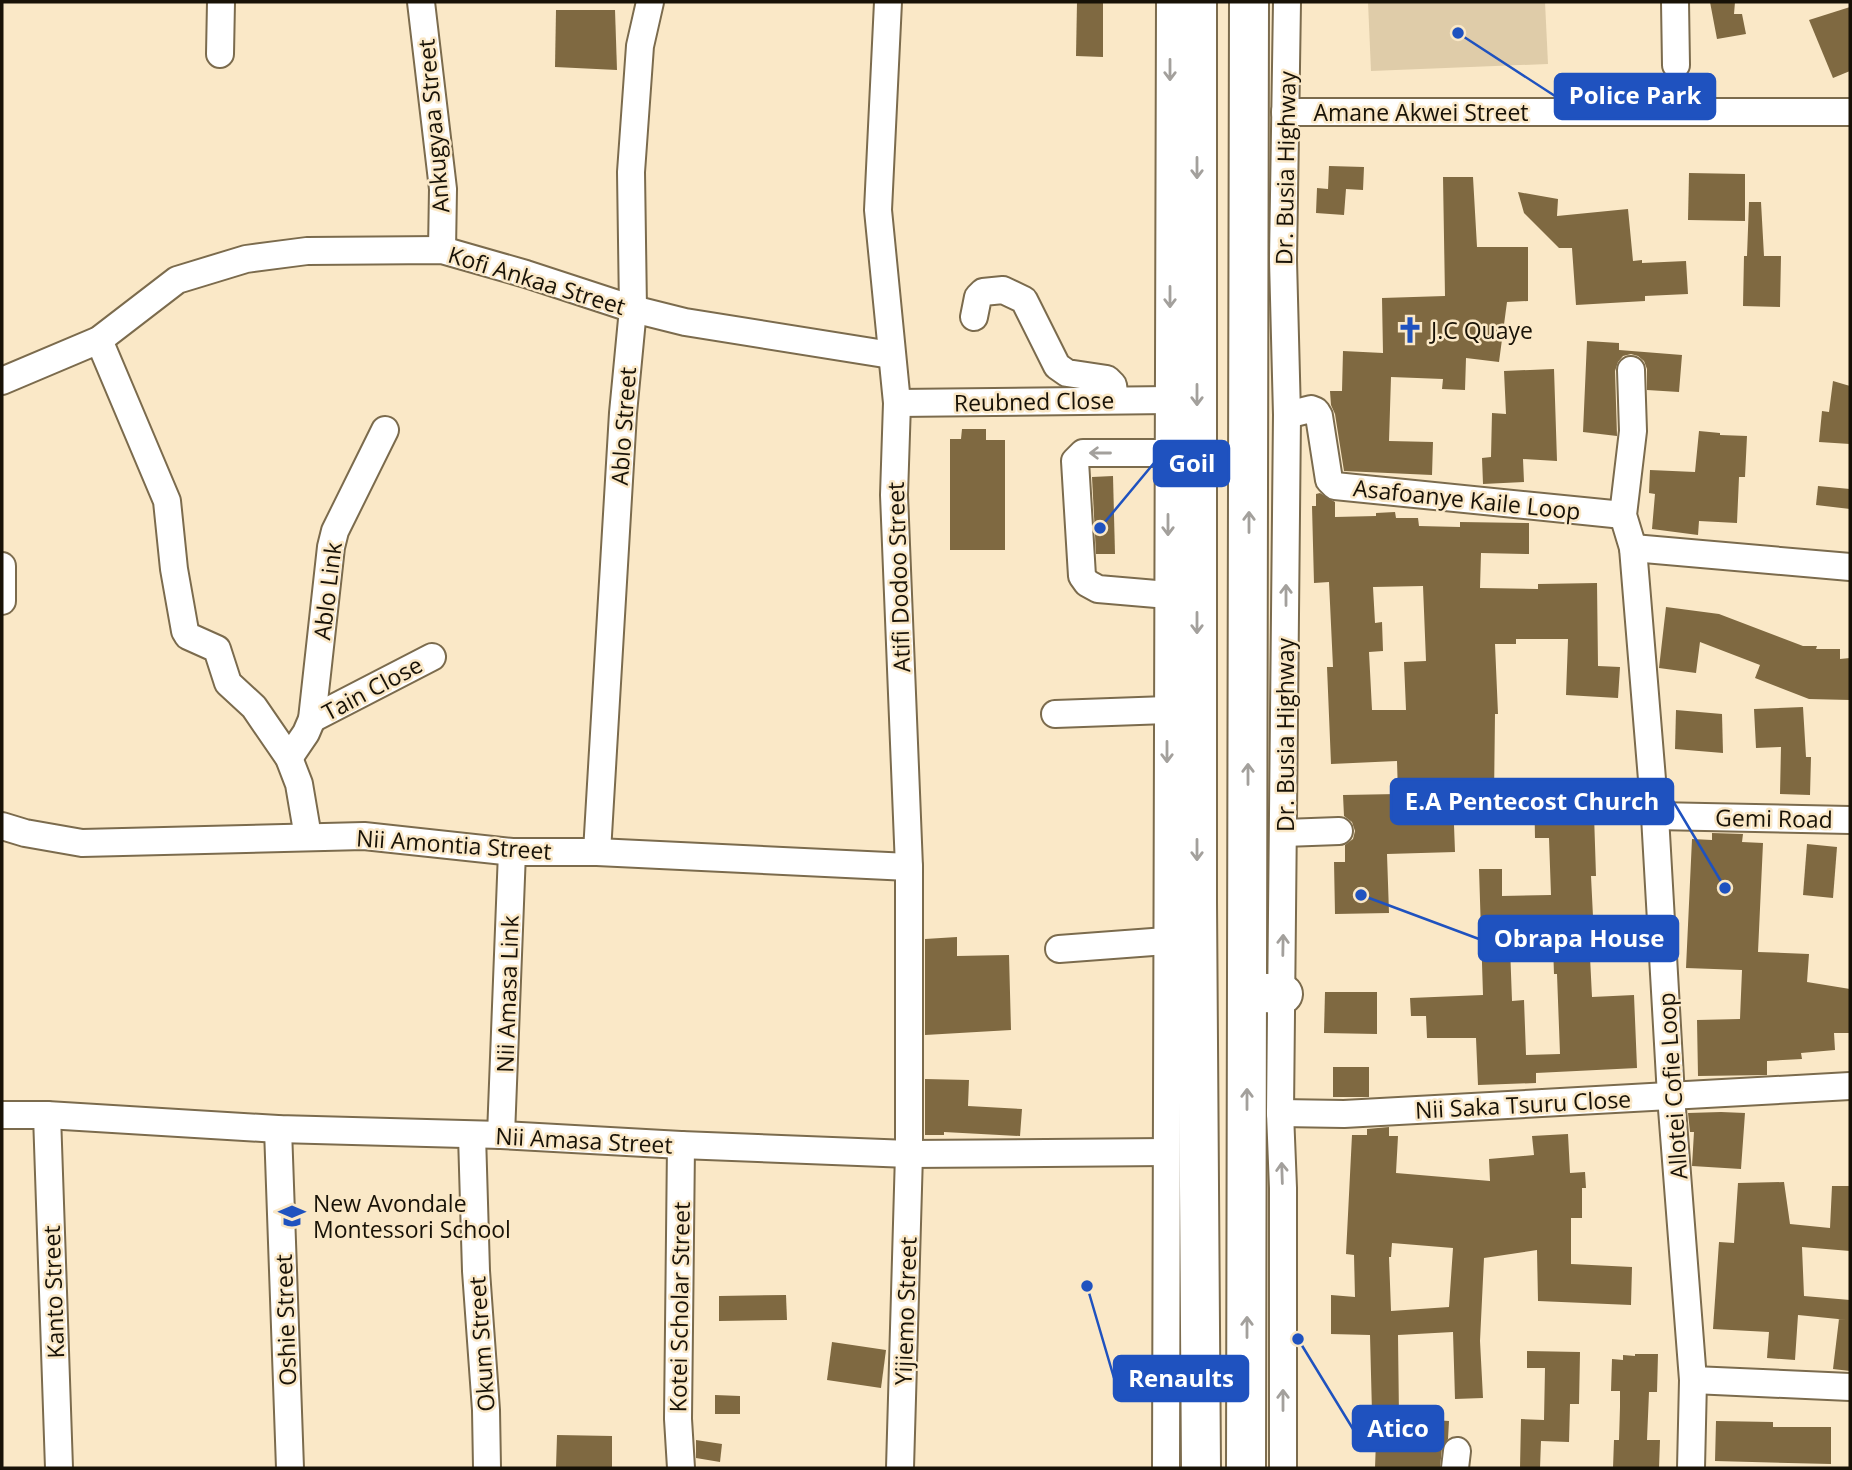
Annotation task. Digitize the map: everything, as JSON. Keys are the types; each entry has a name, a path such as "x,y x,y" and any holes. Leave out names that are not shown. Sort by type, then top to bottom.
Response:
{"highway":[{"path":"1197,2 1197,902 1201,1468"},
{"name":"Dr. Busia Highway","path":"1246,1468 1265,993 1249,2"}],"street":[{"path":"220,54 221,2"},
{"name":"Ankugyaa Street","path":"421,2 443,189 442,250"},
{"name":"Ablo Street","path":"597,852 623,413 633,309 631,172 640,46 650,2"},
{"name":"Atifi Dodoo Street","path":"888,2 878,210 897,403 894,495 909,867 909,1154"},
{"path":"1166,1468 1170,2"},
{"name":"Dr. Busia Highway","path":"1283,1468 1283,1188 1280,1113 1265,993 1284,833 1287,415 1283,260 1287,2"},
{"path":"1675,2 1676,65"},
{"name":"Amane Akwei Street","path":"1285,112 1850,112"},
{"name":"Kofi Ankaa Street","path":"2,381 99,340 177,280 246,260 307,251 442,250 685,323 891,355"},
{"path":"974,317 978,297 983,292 1003,290 1018,296 1027,306 1057,366 1067,373 1107,379 1113,385 1115,400"},
{"path":"99,340 167,501 174,569 185,631 188,636 217,649 228,683 254,707 289,758 299,784 308,837"},
{"name":"Allotei Cofie Loop","path":"1631,370 1633,431 1623,514 1633,548 1655,816 1671,1096 1693,1380 1691,1468"},
{"name":"Reubned Close","path":"897,403 1170,400"},
{"name":"Asafoanye Kaile Loop","path":"1287,415 1311,409 1316,411 1329,480 1335,486 1623,514"},
{"name":"Ablo Link","path":"289,758 312,719 335,531 385,430"},
{"path":"1168,453 1083,453 1075,460 1082,576 1087,583 1098,589 1168,594"},
{"path":"1633,548 1850,567"},
{"path":"2,566 2,601"},
{"name":"Tain Close","path":"312,719 432,657"},
{"path":"1055,714 1167,710"},
{"name":"Gemi Road","path":"1655,816 1850,820"},
{"name":"Nii Amontia Street","path":"2,826 82,843 364,836 512,852 597,852 909,867"},
{"path":"1284,833 1339,831"},
{"name":"Nii Amasa Link","path":"501,1135 512,852"},
{"path":"1059,949 1166,941"},
{"name":"Nii Saka Tsuru Close","path":"1280,1113 1344,1114 1850,1086"},
{"name":"Nii Amasa Street","path":"2,1115 47,1115 278,1129 501,1135 909,1154 1166,1152"},
{"name":"Kanto Street","path":"47,1115 59,1468"},
{"name":"Oshie Street","path":"278,1129 290,1468"},
{"name":"Okum Street","path":"472,1135 476,1271 486,1410 487,1468"},
{"name":"Kotei Scholar Street","path":"681,1145 678,1419 681,1468"},
{"name":"Yijiemo Street","path":"901,1468 909,1154"},
{"path":"1693,1380 1850,1387"}],"shaded area":[{"path":"1368,2 1545,2 1548,64 1371,71"}],"building":[{"path":"1077,2 1103,2 1103,57 1076,56"},
{"path":"1710,2 1735,2 1734,14 1742,14 1746,34 1717,39"},
{"path":"1850,7 1850,71 1833,78 1809,20"},
{"path":"556,10 615,10 617,70 555,67"},
{"path":"1329,166 1364,167 1363,190 1346,189 1344,215 1316,213 1317,188 1328,189"},
{"path":"1689,173 1745,174 1745,221 1688,220"},
{"path":"1443,177 1473,177 1477,247 1528,247 1528,301 1507,302 1499,362 1466,358 1465,390 1442,389 1443,379 1391,377 1389,441 1433,442 1432,475 1344,471 1330,391 1342,391 1343,351 1383,353 1382,298 1445,296"},
{"path":"1518,192 1558,199 1557,216 1628,209 1633,261 1686,261 1688,294 1645,296 1645,301 1576,305 1572,248 1559,248 1524,213"},
{"path":"1749,202 1761,202 1764,256 1781,256 1780,307 1743,306"},
{"path":"1587,341 1619,343 1619,350 1682,355 1679,392 1647,390 1647,369 1644,361 1631,354 1623,356 1615,371 1617,436 1583,432"},
{"path":"1554,369 1557,461 1523,459 1524,482 1483,484 1482,458 1491,457 1492,413 1506,414 1504,371"},
{"path":"1833,381 1850,386 1850,444 1819,442 1822,411 1829,412"},
{"path":"962,429 986,429 986,440 1005,440 1005,550 950,550 950,439 961,439"},
{"path":"1699,431 1747,436 1745,477 1739,477 1737,523 1699,521 1698,535 1652,529 1655,494 1649,493 1650,470 1695,472"},
{"path":"1113,476 1115,554 1096,554 1092,477"},
{"path":"1818,486 1850,489 1850,509 1816,505"},
{"path":"1320,493 1335,502 1335,517 1376,516 1376,513 1395,512 1396,518 1418,518 1419,526 1460,527 1460,522 1529,523 1529,554 1481,553 1480,588 1538,589 1538,584 1597,583 1598,666 1620,667 1618,698 1566,695 1568,639 1516,639 1516,644 1495,644 1498,714 1495,714 1494,798 1453,798 1455,852 1387,854 1389,913 1335,914 1334,862 1345,862 1345,845 1353,839 1355,831 1352,822 1344,816 1343,795 1398,794 1397,761 1331,764 1327,667 1333,667 1329,582 1314,583 1312,506 1316,506 1316,494","holes":["1423,586 1426,661 1404,662 1406,710 1372,710 1369,652 1383,651 1382,622 1375,623 1373,587"]},
{"path":"1666,607 1719,614 1803,646 1840,649 1840,659 1850,658 1850,700 1809,699 1755,678 1760,665 1700,642 1696,673 1659,668"},
{"path":"1803,707 1806,757 1811,757 1810,795 1780,794 1781,747 1756,748 1754,709"},
{"path":"1676,710 1722,714 1723,753 1675,749"},
{"path":"1593,783 1596,876 1591,876 1594,937 1589,937 1592,997 1634,995 1637,1068 1536,1073 1536,1083 1478,1085 1476,1038 1427,1038 1426,1016 1411,1016 1410,998 1483,995 1479,869 1502,869 1502,896 1551,895 1549,838 1535,838 1534,785","holes":["1552,916 1554,974 1557,974 1560,1054 1526,1055 1524,1000 1512,1001 1509,919"]},
{"path":"1712,833 1743,834 1742,842 1763,843 1758,952 1809,954 1807,982 1850,989 1850,1033 1834,1033 1835,1050 1801,1053 1802,1059 1767,1061 1767,1075 1698,1076 1697,1020 1740,1019 1742,970 1686,968 1692,839 1712,840"},
{"path":"1807,844 1837,847 1833,898 1803,895"},
{"path":"957,937 957,956 1009,955 1011,1030 925,1035 925,939"},
{"path":"1325,992 1377,992 1377,1034 1324,1033"},
{"path":"1333,1067 1369,1067 1369,1097 1333,1097"},
{"path":"925,1079 969,1080 968,1106 1022,1109 1020,1136 944,1132 944,1135 925,1135"},
{"path":"1688,1113 1745,1113 1741,1169 1692,1166 1694,1132 1690,1132"},
{"path":"1389,1127 1389,1136 1398,1136 1396,1173 1490,1181 1489,1159 1534,1155 1532,1136 1568,1134 1570,1173 1585,1172 1586,1188 1582,1188 1582,1218 1571,1218 1571,1264 1632,1267 1631,1305 1538,1301 1537,1250 1484,1258 1480,1341 1483,1398 1455,1399 1453,1332 1398,1335 1399,1418 1449,1421 1448,1439 1442,1448 1440,1468 1375,1468 1377,1413 1372,1413 1370,1335 1331,1334 1331,1295 1355,1297 1354,1255 1346,1254 1352,1135 1367,1135 1367,1129","holes":["1392,1243 1453,1248 1449,1307 1391,1311 1389,1257"]},
{"path":"1784,1182 1790,1224 1830,1228 1832,1186 1850,1186 1850,1251 1802,1247 1804,1296 1850,1300 1850,1371 1833,1369 1839,1319 1798,1315 1795,1360 1767,1358 1769,1332 1713,1329 1719,1242 1734,1243 1738,1183"},
{"path":"786,1295 787,1320 719,1321 719,1296"},
{"path":"832,1342 886,1350 881,1388 827,1380"},
{"path":"1527,1351 1580,1352 1579,1404 1570,1404 1569,1442 1541,1441 1540,1468 1520,1468 1521,1419 1544,1420 1545,1368 1527,1368"},
{"path":"1658,1354 1657,1392 1649,1392 1647,1440 1660,1440 1659,1468 1613,1468 1614,1440 1619,1440 1620,1391 1611,1391 1612,1359 1623,1360 1623,1355"},
{"path":"715,1395 740,1396 740,1414 715,1414"},
{"path":"1716,1421 1773,1422 1773,1427 1831,1427 1831,1464 1715,1461"},
{"path":"557,1435 612,1436 612,1468 556,1467"},
{"path":"696,1440 722,1444 720,1462 696,1458"}],"place":[{"name":"Police Park","path":"1458,33"},
{"name":"J.C Quaye","path":"1410,330"},
{"name":"Goil","path":"1100,528"},
{"name":"E.A Pentecost Church","path":"1725,888"},
{"name":"Obrapa House","path":"1361,895"},
{"name":"New Avondale Montessori School","path":"292,1216"},
{"name":"Renaults","path":"1087,1286"},
{"name":"Atico","path":"1298,1339"}]}
